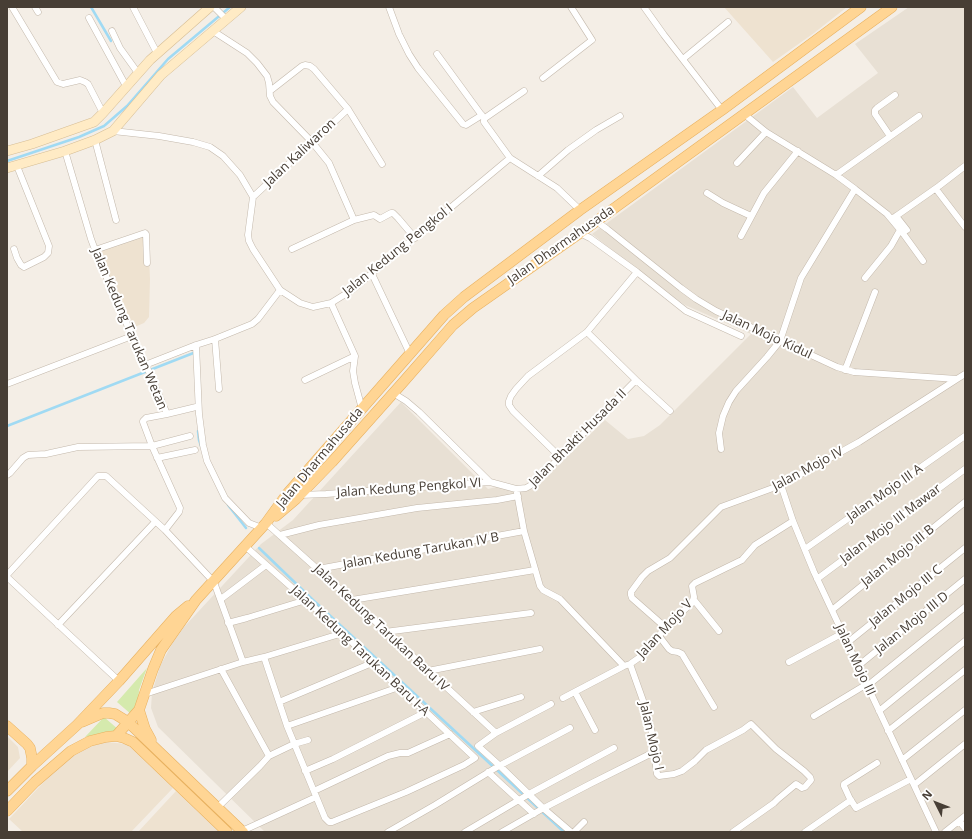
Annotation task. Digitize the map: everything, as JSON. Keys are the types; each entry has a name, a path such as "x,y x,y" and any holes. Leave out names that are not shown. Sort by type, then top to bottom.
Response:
{"main road":[{"path":"7,151 32,144 94,122 157,53 210,7"},
{"path":"7,168 65,151 95,140 113,131 161,75 213,31 225,18 241,7"},
{"name":"Jalan Dharmahusada","path":"139,710 161,650 196,600 264,525 286,494 444,315 464,297 580,210 722,110 861,7"},
{"name":"Jalan Dharmahusada","path":"264,525 300,495 332,462 453,325 473,308 580,233 892,7"},
{"path":"523,253 526,261 533,265"},
{"path":"510,263 517,268 518,276"},
{"name":"Jalan Dharmahusada","path":"78,725 176,616 196,600"},
{"path":"116,736 139,710 145,729 153,746"},
{"path":"7,791 32,766 78,725 103,713 115,714 128,722 242,831"},
{"path":"7,726 30,748 32,766"},
{"path":"7,811 35,782 71,752 90,741 116,736 132,742 227,832"}],"street":[{"path":"133,7 157,53"},
{"path":"214,7 225,18"},
{"path":"389,7 399,34 409,54 418,68 462,124 466,125 483,117 524,91"},
{"path":"543,78 592,40 571,7"},
{"path":"644,7 722,110"},
{"path":"11,8 57,82 63,84 80,80 86,82 103,113"},
{"path":"89,18 126,86"},
{"path":"683,59 728,22"},
{"path":"213,31 247,53 267,76 270,96 273,102 312,142 329,163 354,220"},
{"path":"112,32 120,48 138,73"},
{"path":"437,54 483,117 484,122 510,158 557,188 580,210"},
{"path":"270,91 302,66 307,65 314,69 348,109 382,164"},
{"path":"890,136 875,114 875,110 895,95"},
{"name":"Jalan Kaliwaron","path":"252,197 348,109"},
{"path":"744,114 766,132 855,188 894,218 904,230 923,261"},
{"path":"538,176 568,150 596,130 620,116"},
{"path":"836,175 919,116"},
{"path":"113,131 159,136 210,147 224,156 240,175 252,197"},
{"path":"737,163 766,132"},
{"path":"95,140 116,220"},
{"name":"Jalan Kedung Tarukan Wetan","path":"65,151 95,250 167,414 146,418 143,421 152,446 180,508 179,512 165,530"},
{"path":"741,236 767,190 798,151"},
{"name":"Jalan Kedung Pengkol I","path":"252,197 248,228 249,241 253,249 280,290 300,303 313,307 331,303 352,290 510,158"},
{"path":"14,249 19,262 24,267 44,257 48,253 49,246 17,166"},
{"path":"894,218 936,189 965,166"},
{"path":"721,449 719,433 722,416 729,402 736,391 780,341 801,278 855,188"},
{"path":"936,189 965,227"},
{"path":"706,193 723,204 751,216"},
{"path":"292,248 354,220 374,215 380,219 390,213 393,213 415,238"},
{"name":"Jalan Mojo Kidul","path":"596,221 696,299 716,311 837,367 854,372 938,377 957,378 965,374"},
{"path":"865,278 904,230"},
{"path":"95,250 145,233 146,263"},
{"path":"580,233 590,238 637,272 686,311 741,336"},
{"path":"560,457 513,411 509,405 509,401 516,389 528,376 587,332 637,272"},
{"path":"372,274 410,354"},
{"path":"146,366 196,345 246,327 256,321 280,290"},
{"path":"845,370 875,292"},
{"path":"331,303 355,356 355,383 362,409"},
{"path":"587,332 670,411"},
{"path":"7,384 132,336"},
{"path":"216,339 219,389"},
{"name":"Jalan Kedung Tarukan Baru IV","path":"196,345 199,414 203,445 207,461 225,498 248,523 264,525 280,535 496,733"},
{"path":"305,380 355,356"},
{"path":"938,377 940,389"},
{"name":"Jalan Mojo IV","path":"665,627 631,596 631,592 648,571 670,558 722,507 782,485 859,442 957,378"},
{"name":"Jalan Bhakti Husada II","path":"516,489 529,487 636,380"},
{"path":"380,388 406,401 419,412 490,482"},
{"path":"167,414 196,407"},
{"path":"7,475 23,458 28,455 46,454 78,447 152,446 190,436"},
{"name":"Jalan Mojo III A","path":"805,549 965,436"},
{"path":"158,458 195,450"},
{"name":"Jalan Mojo III Mawar","path":"817,579 965,469"},
{"path":"119,680 58,625 7,576 98,476 102,475 106,476 165,530 213,581 221,599 228,623 243,662"},
{"name":"Jalan Kedung Pengkol VI","path":"300,495 490,482 516,489"},
{"name":"Jalan Mojo III","path":"782,485 793,521 817,579 936,832"},
{"path":"516,489 524,532 542,589 560,599 627,665"},
{"path":"280,535 319,525 417,508 496,500 518,496"},
{"name":"Jalan Mojo III B","path":"832,610 965,502"},
{"name":"Jalan Mojo V","path":"563,698 627,665 644,653 665,627 692,603 694,597 692,586 695,583 742,560 755,544 793,521"},
{"path":"58,625 155,522"},
{"name":"Jalan Kedung Tarukan IV B","path":"318,570 524,532"},
{"name":"Jalan Kedung Tarukan Baru I-A","path":"245,546 343,633 372,663 472,755"},
{"name":"Jalan Mojo III C","path":"847,643 965,548"},
{"path":"221,599 266,565"},
{"path":"352,600 535,570"},
{"name":"Jalan Mojo III D","path":"858,666 965,579"},
{"path":"228,623 306,600"},
{"path":"694,600 719,631"},
{"path":"814,716 867,685 965,607"},
{"path":"385,632 531,613"},
{"path":"145,694 243,662 343,633"},
{"path":"789,662 843,633"},
{"path":"659,636 669,649 682,654 714,707"},
{"path":"879,711 965,641"},
{"path":"428,671 540,649"},
{"path":"264,657 294,744 325,818 329,822 406,792 464,765 474,759 472,755 477,747 496,733 551,704"},
{"path":"279,702 372,663"},
{"name":"Jalan Mojo I","path":"627,665 646,709 652,733 658,775 674,774 686,768 706,750 751,724 776,749 810,777 811,780 805,787 802,788 796,784 774,803 733,832"},
{"path":"221,669 269,756"},
{"path":"888,731 965,670"},
{"path":"287,726 399,687"},
{"path":"575,692 595,730"},
{"path":"473,712 521,697"},
{"path":"902,760 965,710"},
{"path":"306,771 426,712"},
{"path":"388,832 498,766 570,728"},
{"path":"242,831 388,756 408,753 450,734"},
{"path":"218,807 269,756 294,744 308,740"},
{"path":"877,764 845,783 844,786 857,808 912,782 965,744"},
{"path":"477,747 571,832"},
{"path":"465,832 528,794 614,748"},
{"path":"502,832 543,808 654,752"},
{"path":"490,771 535,813"},
{"path":"805,832 851,800"},
{"path":"945,832 965,816"},
{"path":"959,821 965,828"},
{"path":"574,832 584,822"}],"shaded area":[{"path":"724,7 847,7 773,62"},
{"path":"909,7 965,7 965,832 265,832 158,727 151,708 152,693 160,666 172,644 184,627 261,544 293,520 401,402 488,489 509,484 533,489 605,420 628,439 644,436 660,425 751,334 685,305 648,279 592,234 793,87 817,118 878,73 855,44"},
{"path":"148,232 150,279 149,317 144,323 130,329 97,250"},
{"path":"7,736 18,747 20,758 7,772"},
{"path":"105,742 127,744 173,788 131,832 23,832 9,819 72,752"},
{"path":"176,791 219,832 138,832"}],"green space":[{"path":"147,668 139,690 138,709 132,715 117,702"},
{"path":"104,717 119,730 85,737"}],"waterway":[{"path":"91,7 111,41"},
{"path":"7,161 79,137 104,126 127,106 168,59 230,7"},
{"path":"7,426 196,352"},
{"path":"198,431 201,446"},
{"path":"228,505 246,528"},
{"path":"259,548 313,600 564,832"}]}
